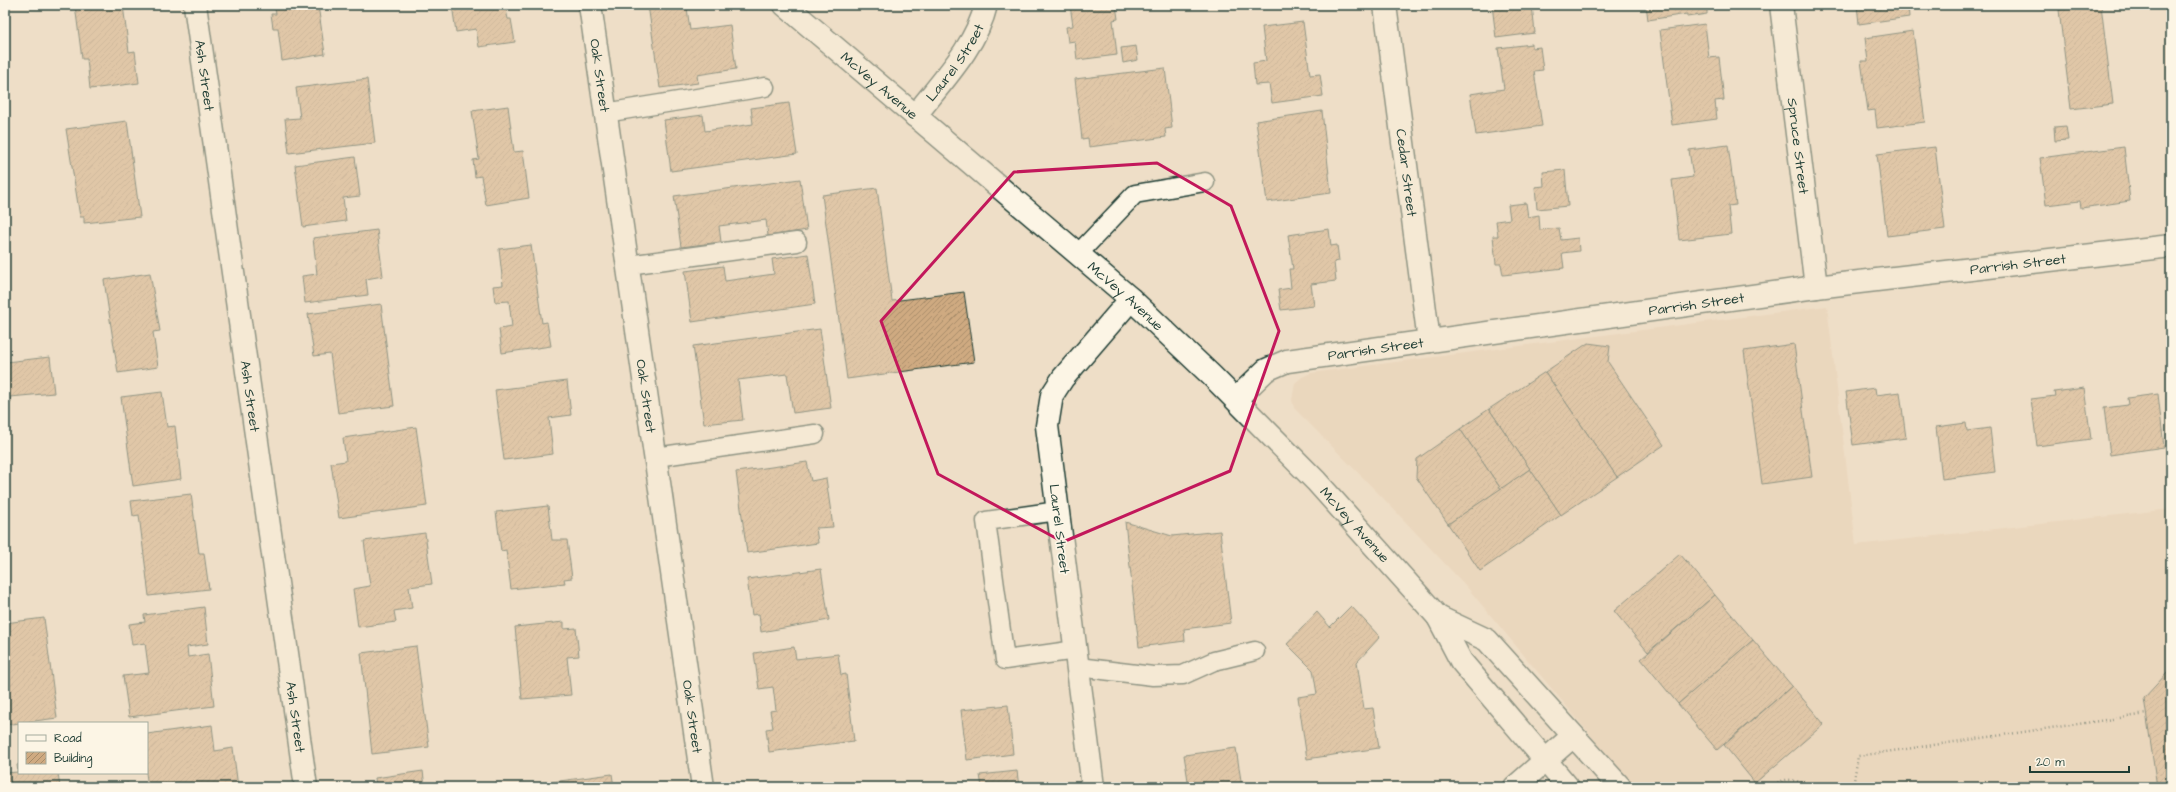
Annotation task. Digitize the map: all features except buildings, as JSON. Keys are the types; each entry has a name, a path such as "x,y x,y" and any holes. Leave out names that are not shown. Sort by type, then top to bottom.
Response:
{"street":[{"name":"Ash Street","path":"195,5 306,787"},
{"name":"Oak Street","path":"590,5 703,787"},
{"name":"McVey Avenue","path":"785,5 1130,299 1236,399 1316,481 1438,617 1460,661 1568,787"},
{"name":"Laurel Street","path":"915,116 971,42 982,22 986,5"},
{"name":"Cedar Street","path":"1384,5 1430,341"},
{"name":"Spruce Street","path":"1781,5 1816,287"},
{"name":"Parrish Street","path":"1236,399 1266,370 1287,361 1816,287 2171,246"},
{"name":"Laurel Street","path":"1093,787 1047,426 1052,395 1063,378 1130,299"},
{"name":"McVey Avenue","path":"1438,617 1487,640 1620,787"},
{"path":"1515,787 1573,736"}],"lane":[{"path":"606,113 765,87"},
{"path":"1078,254 1135,194 1205,182"},
{"path":"628,265 797,242"},
{"path":"656,457 815,434"},
{"path":"1058,511 986,521 1006,660 1077,659 1153,676 1183,675 1214,661 1256,651"}],"path":[{"path":"1852,787 1858,756 2147,714"},
{"path":"1771,787 1778,781 1791,779 1810,787"}],"highlighted area":[{"path":"1157,163 1231,206 1279,331 1230,471 1063,542 938,474 881,321 1014,172"}],"shaded area":[{"path":"1827,306 1856,545 2171,509 2171,787 1634,787 1466,586 1383,498 1294,408 1292,400 1295,383 1302,377 1311,373"}]}
